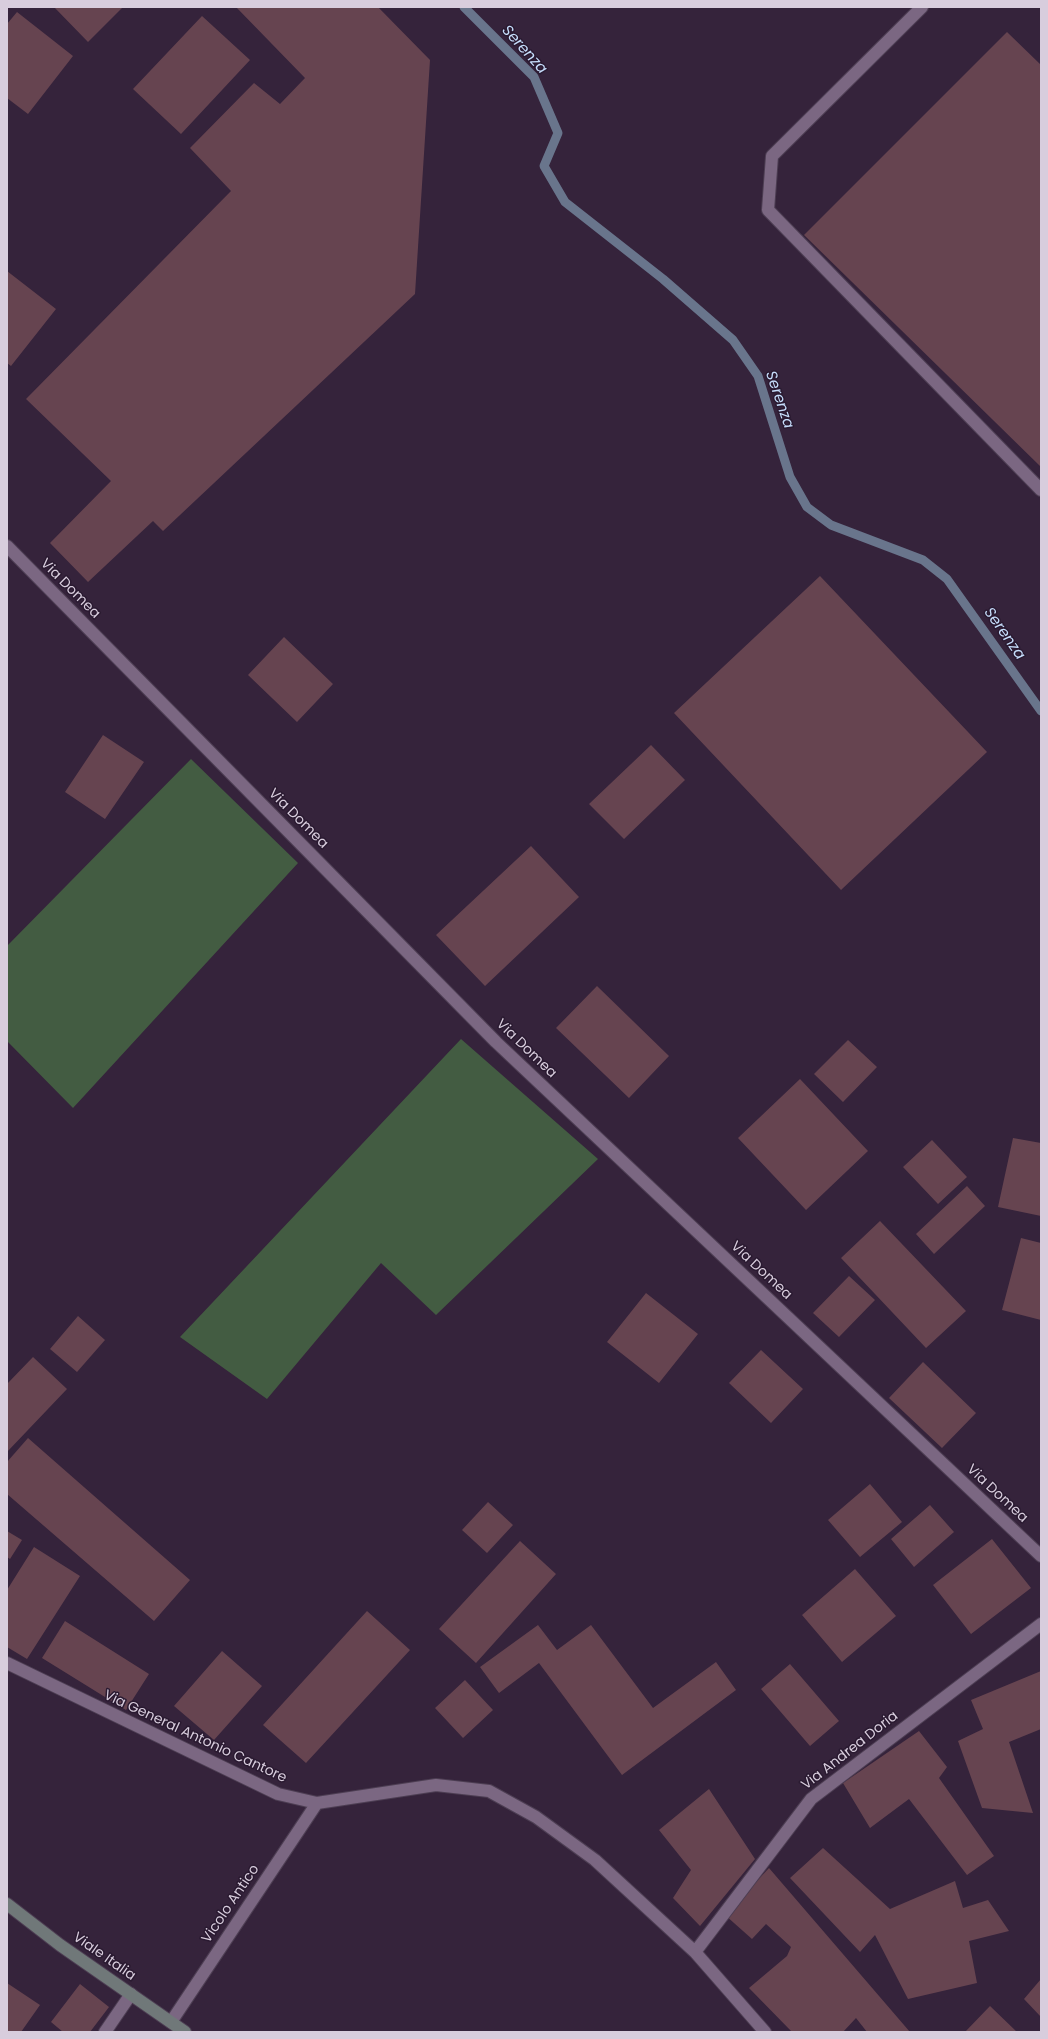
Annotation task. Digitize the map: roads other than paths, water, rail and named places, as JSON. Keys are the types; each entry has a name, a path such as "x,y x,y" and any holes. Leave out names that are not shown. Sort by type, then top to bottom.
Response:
{"street":[{"path":"922,7 772,156 768,210 1041,490"},
{"name":"Via Domea","path":"7,546 496,1042 1041,1556"},
{"name":"Via Andrea Doria","path":"695,1952 811,1798 1041,1624"},
{"name":"Via General Antonio Cantore","path":"7,1663 278,1794 317,1803 436,1786 489,1791 536,1817 596,1860 695,1952 765,2032"},
{"name":"Vicolo Antico","path":"171,2022 317,1803"},
{"name":"Viale Italia","path":"7,1904 60,1945 185,2032"},
{"path":"105,2032 131,1994"}],"waterway":[{"name":"Serenza","path":"464,7 534,77 558,133 544,166 565,202 663,279 733,340 758,376 790,477 807,507 831,525 923,560 947,579 1041,711"}]}
